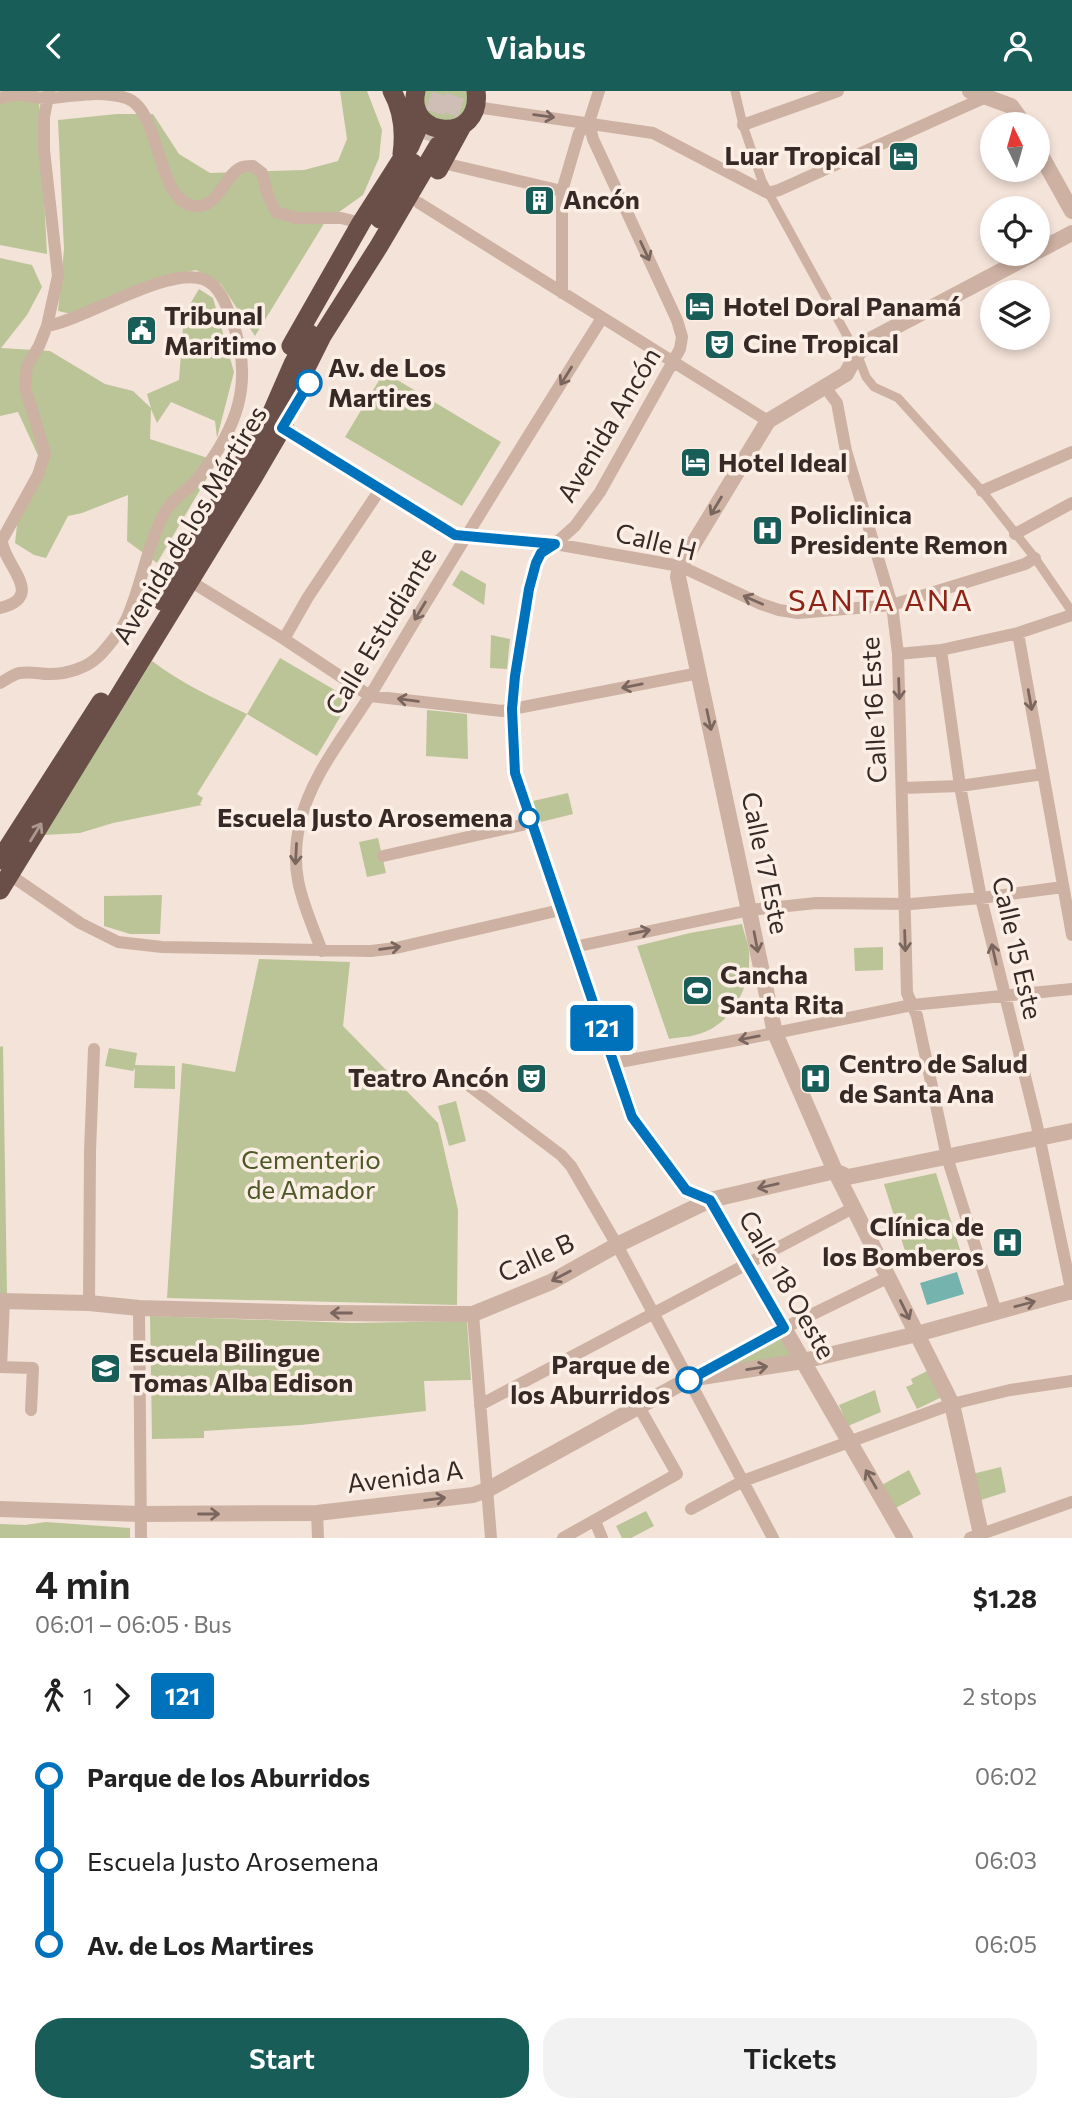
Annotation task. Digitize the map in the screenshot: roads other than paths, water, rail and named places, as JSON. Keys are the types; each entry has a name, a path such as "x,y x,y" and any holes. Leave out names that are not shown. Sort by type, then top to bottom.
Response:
{"highway":[{"path":"392,91 403,123 401,160"},
{"path":"414,93 417,112 429,125 445,130 462,126"},
{"path":"282,428 419,202 435,150 469,120 476,99"},
{"path":"245,460 282,364 361,223 401,160 422,119"},
{"name":"Avenida de los Mártires","path":"3,875 190,581 282,428 302,376 322,336 379,247 435,150"},
{"name":"Avenida de los Mártires","path":"3,875 94,714 269,419 293,364 435,150"}],"street":[{"path":"562,293 562,191 579,133 589,122 599,91"},
{"path":"735,91 743,125 768,193 858,354 866,377 874,387 898,398 982,491 1035,558 1072,613 1018,633 941,650 898,654"},
{"path":"743,125 838,91"},
{"path":"970,91 1011,106 1015,112"},
{"path":"0,98 17,92 48,95 96,93 128,98 144,113 171,187 183,201 195,207 207,204 234,172 242,167 253,166 262,173 268,196 276,212 296,218 341,218 361,223"},
{"path":"0,608 11,605 22,590 20,579 2,546 2,540 38,475 45,453 25,387 27,366 47,326 58,276 44,150 44,117 48,95"},
{"path":"476,99 653,132 768,193 986,97"},
{"name":"Avenida Ancón","path":"512,709 529,589 536,563 541,553 575,526 600,492 680,349 682,337 677,320 593,139 589,122"},
{"path":"435,150 562,191"},
{"path":"1050,172 1072,211"},
{"path":"419,202 768,421"},
{"path":"1050,245 1072,233"},
{"path":"680,566 768,421 846,375 858,354 872,339 1010,266"},
{"path":"0,683 16,674 72,672 98,658 127,620 144,565 166,510 197,479 229,433 241,398 243,365 236,330 219,291 204,279 186,277 169,281 127,295 60,324 47,326"},
{"name":"Calle Estudiante","path":"322,951 296,880 295,854 306,800 464,537 602,318"},
{"name":"Calle 16 Este","path":"825,387 837,403 846,451 892,605 898,654 907,993 917,1016 947,1157 996,1312"},
{"name":"Calle H","path":"282,428 455,535 555,544 680,566 779,610 799,613 892,605 1025,564 1035,558"},
{"path":"982,491 1072,453"},
{"path":"284,639 308,597 381,488"},
{"path":"1015,534 1072,503"},
{"name":"Calle 17 Este","path":"680,566 678,577 775,1033 835,1171 952,1404 976,1536"},
{"path":"190,581 370,696 502,711 699,673"},
{"path":"1018,633 1072,935"},
{"name":"Calle 15 Este","path":"941,650 960,786 981,898 1036,1121 1071,1292"},
{"name":"Calle 18 Oeste","path":"512,709 515,773 632,1117 686,1190 710,1200 905,1538"},
{"path":"902,788 960,786 1044,774"},
{"path":"383,856 531,823"},
{"path":"3,875 80,923 118,942 162,947 371,951 396,948 560,910"},
{"path":"574,947 750,909 981,898 1063,887"},
{"path":"614,1063 912,1005 1072,989"},
{"path":"89,1303 94,1048"},
{"path":"467,1084 561,1155 571,1166 617,1245 773,1538"},
{"name":"Calle B","path":"2,1301 89,1303 139,1308 473,1314 551,1282 617,1245 710,1200 835,1171 848,1177 1072,1131"},
{"path":"480,1405 853,1208"},
{"path":"689,1380 784,1328 889,1277"},
{"name":"Avenida A","path":"0,1509 141,1514 317,1513 473,1495 487,1490 689,1380 803,1361 917,1334 1071,1292"},
{"path":"2,1301 1,1367 33,1368 31,1410"},
{"path":"139,1308 141,1538"},
{"path":"473,1314 491,1538"},
{"path":"691,1509 743,1481 952,1404 1010,1390 1072,1381"},
{"path":"563,1538 677,1474 639,1407"},
{"path":"976,1536 1072,1502"},
{"path":"317,1513 318,1538"},
{"path":"595,1521 602,1538"}],"water":[{"path":"957,1272 964,1294 927,1305 920,1283"}],"tunnel":[{"path":"426,140 442,91"},
{"path":"439,141 457,91"}],"place":[{"name":"Luar Tropical","path":"904,156"},
{"name":"Ancón","path":"540,200"},
{"name":"Hotel Doral Panamá","path":"700,307"},
{"name":"Tribunal Maritimo","path":"141,331"},
{"name":"Cine Tropical","path":"720,344"},
{"name":"Av. de Los Martires","path":"309,383"},
{"name":"Hotel Ideal","path":"695,463"},
{"name":"Policlinica Presidente Remon","path":"767,530"},
{"name":"Escuela Justo Arosemena","path":"529,818"},
{"name":"Cancha Santa Rita","path":"697,990"},
{"name":"Teatro Ancón","path":"532,1078"},
{"name":"Centro de Salud de Santa Ana","path":"816,1079"},
{"name":"Clínica de los Bomberos","path":"1007,1242"},
{"name":"Escuela Bilingue Tomas Alba Edison","path":"106,1368"},
{"name":"Parque de los Aburridos","path":"689,1380"}],"district":[{"name":"SANTA ANA","path":"881,601"}],"park label":[{"name":"Cementerio de Amador","path":"311,1174"}]}
